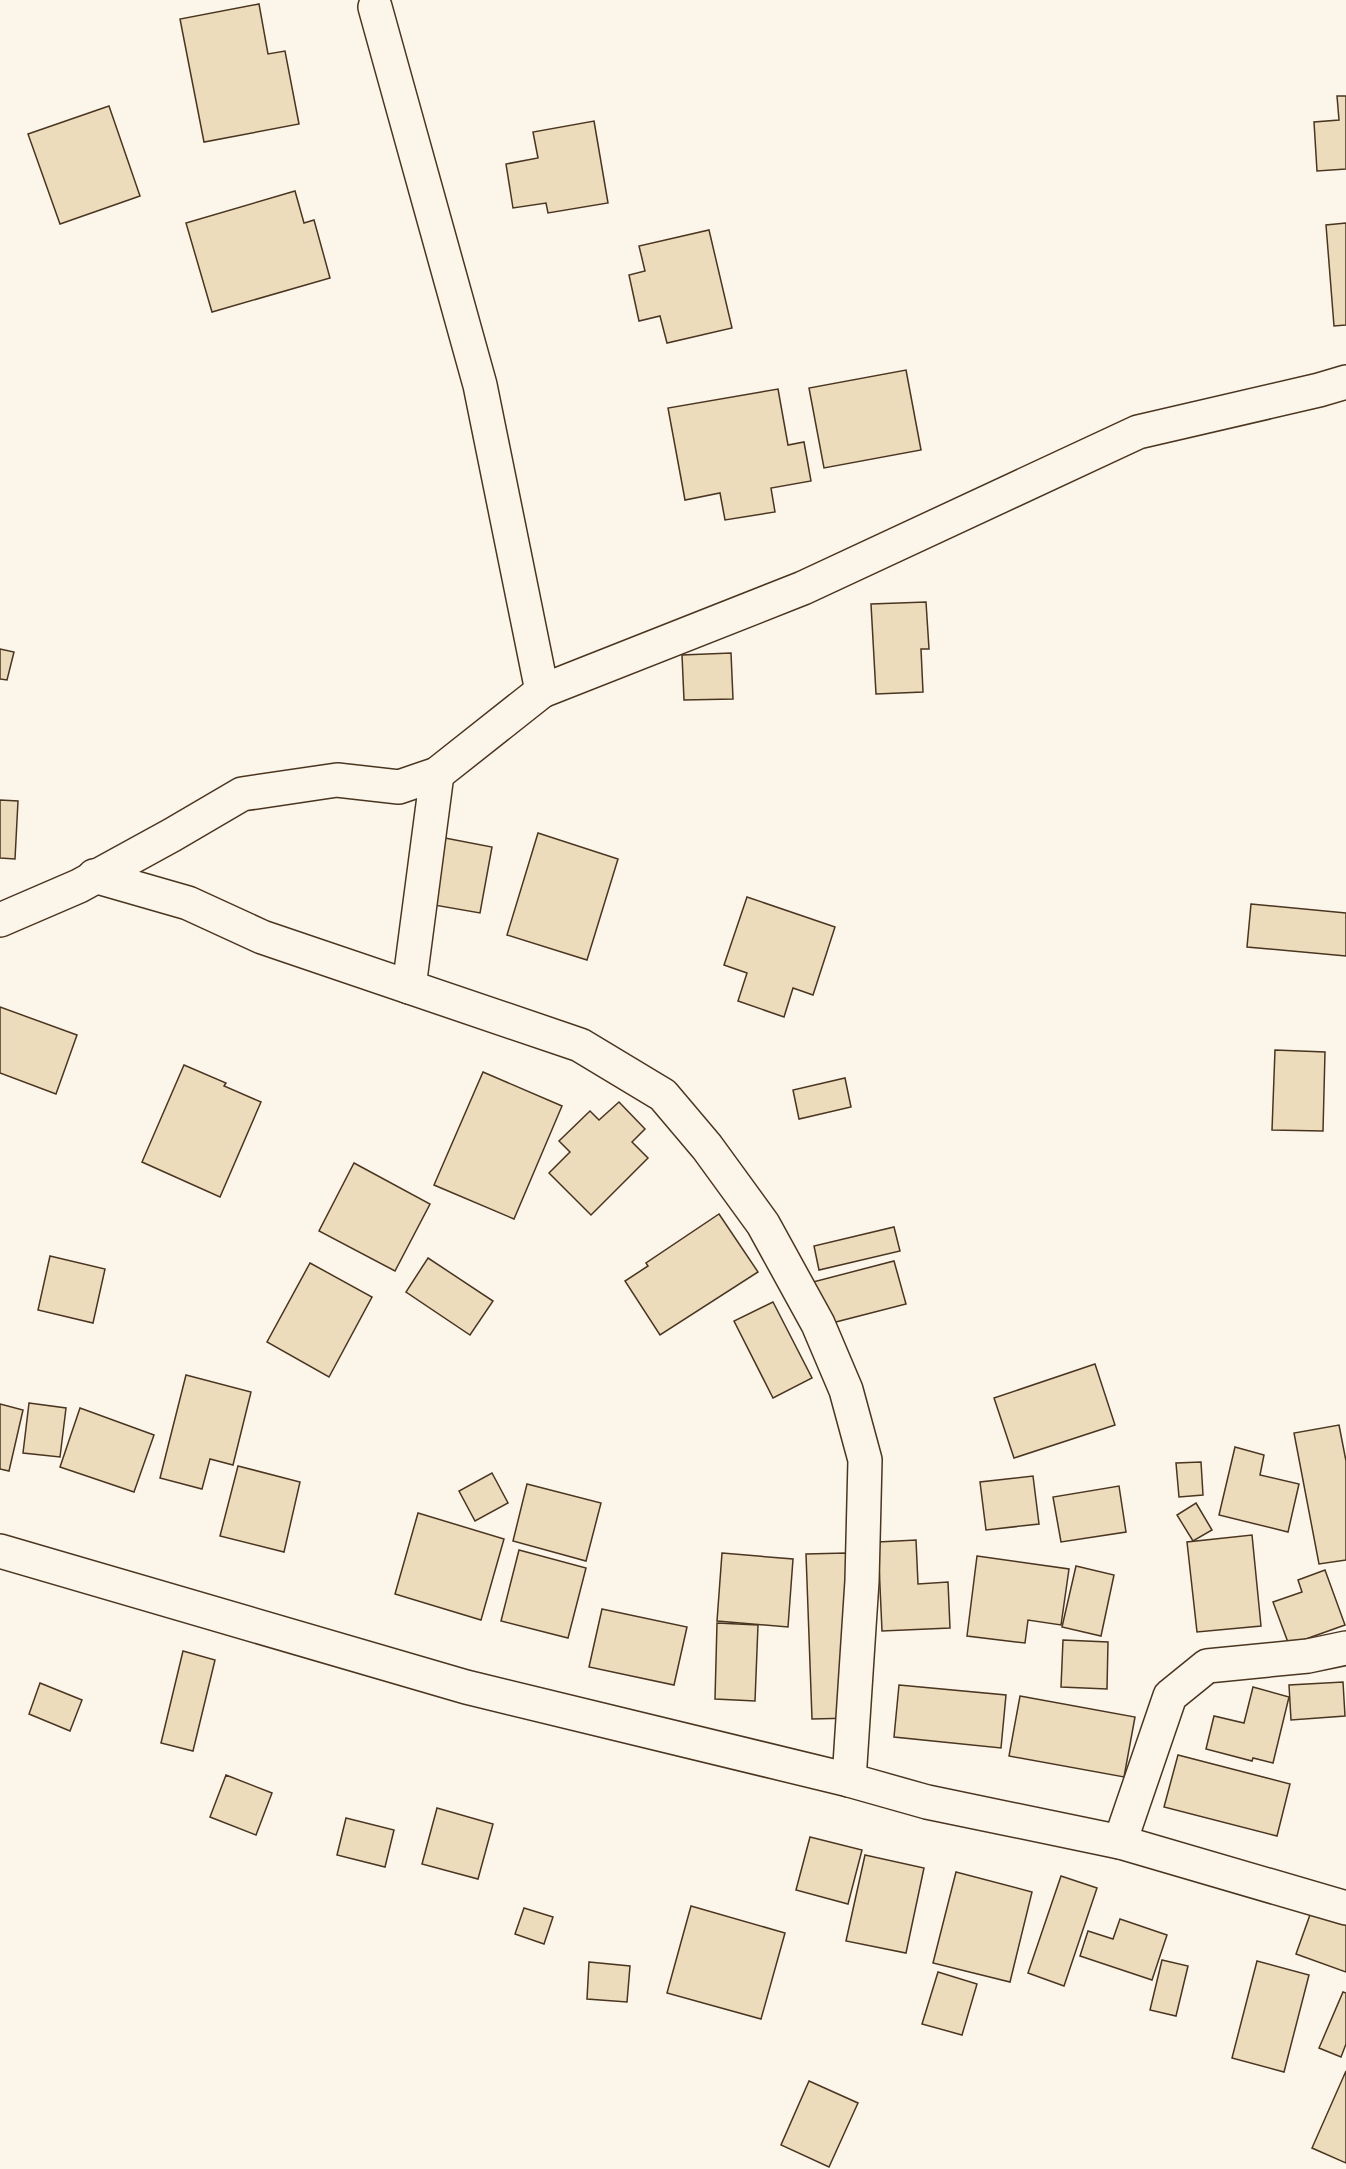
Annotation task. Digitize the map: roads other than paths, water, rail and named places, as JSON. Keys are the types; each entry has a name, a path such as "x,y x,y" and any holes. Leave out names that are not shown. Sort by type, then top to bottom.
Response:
{"street":[{"path":"375,7 480,386 542,691"},
{"path":"0,920 79,886 242,794 337,780 399,787 437,774 542,691 803,588 1138,432 1346,382"},
{"path":"409,987 437,774"},
{"path":"94,876 188,903 262,937 580,1045 663,1095 707,1147 763,1224 818,1324 846,1390 864,1460 862,1581 849,1780"},
{"path":"0,1551 466,1687 849,1780 927,1802 1120,1842 1346,1908"},
{"path":"1120,1842 1170,1696 1207,1666 1308,1656 1346,1648"}]}
